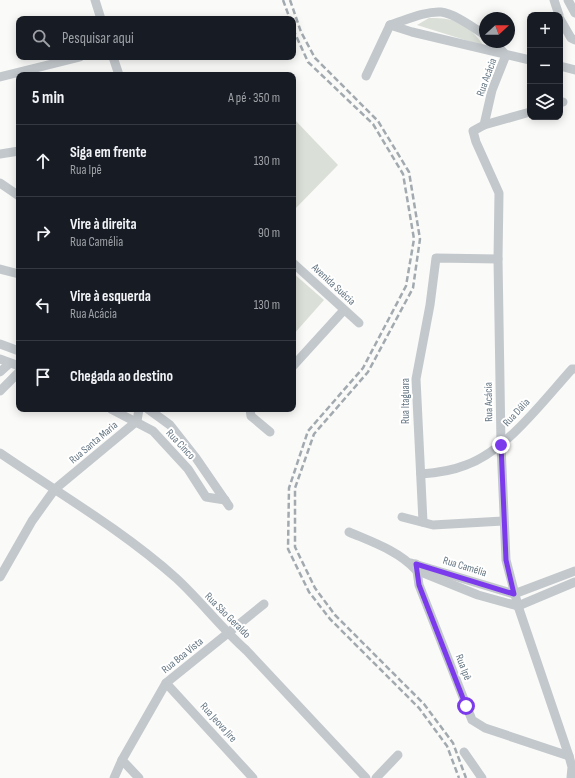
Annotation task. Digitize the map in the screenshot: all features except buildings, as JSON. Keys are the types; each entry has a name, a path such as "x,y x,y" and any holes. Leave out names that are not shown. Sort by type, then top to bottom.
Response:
{"street":[{"path":"95,0 100,16"},
{"path":"554,0 558,12"},
{"path":"568,0 575,13"},
{"path":"366,76 390,25 419,16 442,12 464,21 479,31"},
{"path":"412,32 412,25 419,16"},
{"path":"563,24 571,38 575,40"},
{"path":"390,25 412,32 527,59"},
{"path":"500,48 506,55"},
{"name":"Rua Acácia","path":"506,55 492,90 484,125 473,131 476,142 500,193 498,259 501,445 503,522 506,560 514,594 569,756 572,767 571,778"},
{"path":"20,72 68,60"},
{"path":"114,60 119,72"},
{"path":"563,67 574,69"},
{"path":"0,77 16,73"},
{"path":"484,125 527,113"},
{"path":"0,154 16,151"},
{"path":"0,183 16,194"},
{"name":"Rua Itaguara","path":"423,522 416,379 430,305 436,258 498,259"},
{"name":"Avenida Suécia","path":"296,266 359,323"},
{"path":"0,269 16,273"},
{"path":"296,363 344,310"},
{"path":"0,344 16,350"},
{"path":"0,359 16,365"},
{"path":"0,372 10,363"},
{"name":"Rua Dália","path":"421,474 441,472 467,465 501,445 572,369 575,369"},
{"path":"0,391 16,375"},
{"name":"Rua Cinco","path":"118,412 137,421 153,431 188,469 206,497 227,503 196,458 170,425 152,412"},
{"path":"137,421 138,412"},
{"path":"250,412 251,416 270,432"},
{"name":"Rua Santa Maria","path":"0,577 32,521 55,489 137,421"},
{"path":"0,453 55,489"},
{"name":"Rua São Geraldo","path":"55,489 128,539 177,579 366,778"},
{"path":"402,517 433,525 503,522"},
{"path":"349,532 380,545 413,565"},
{"name":"Rua Camélia","path":"413,565 514,594"},
{"name":"Rua Camélia","path":"413,565 478,595 518,606"},
{"name":"Rua Ipê","path":"413,565 419,585 472,720 485,728 569,756"},
{"path":"514,594 575,571"},
{"path":"518,606 575,582"},
{"name":"Rua Boa Vista","path":"114,778 122,760 166,682 264,604"},
{"name":"Rua Jeova Jire","path":"166,682 253,778"},
{"path":"464,752 482,778"},
{"path":"376,778 398,755"},
{"path":"122,760 139,778"}],"shaded area":[{"path":"429,18 455,21 467,27 479,39 479,44 417,25"},
{"path":"296,121 338,165 296,208"},
{"path":"296,276 324,300 296,332"}],"railway":[{"path":"283,0 289,16"},
{"path":"290,0 296,16"},
{"path":"296,17 301,32 315,58 378,121 409,172 420,239 413,288 368,372 314,434 295,488 295,547 315,588 335,615 424,704 453,743 466,778"},
{"path":"296,36 308,62 373,124 403,174 414,239 406,286 363,368 308,431 289,488 288,549 309,592 330,619 419,708 447,746 459,778"}],"route":[{"path":"466,706 419,585 416,564 514,594 506,560 503,522 501,445"}]}
